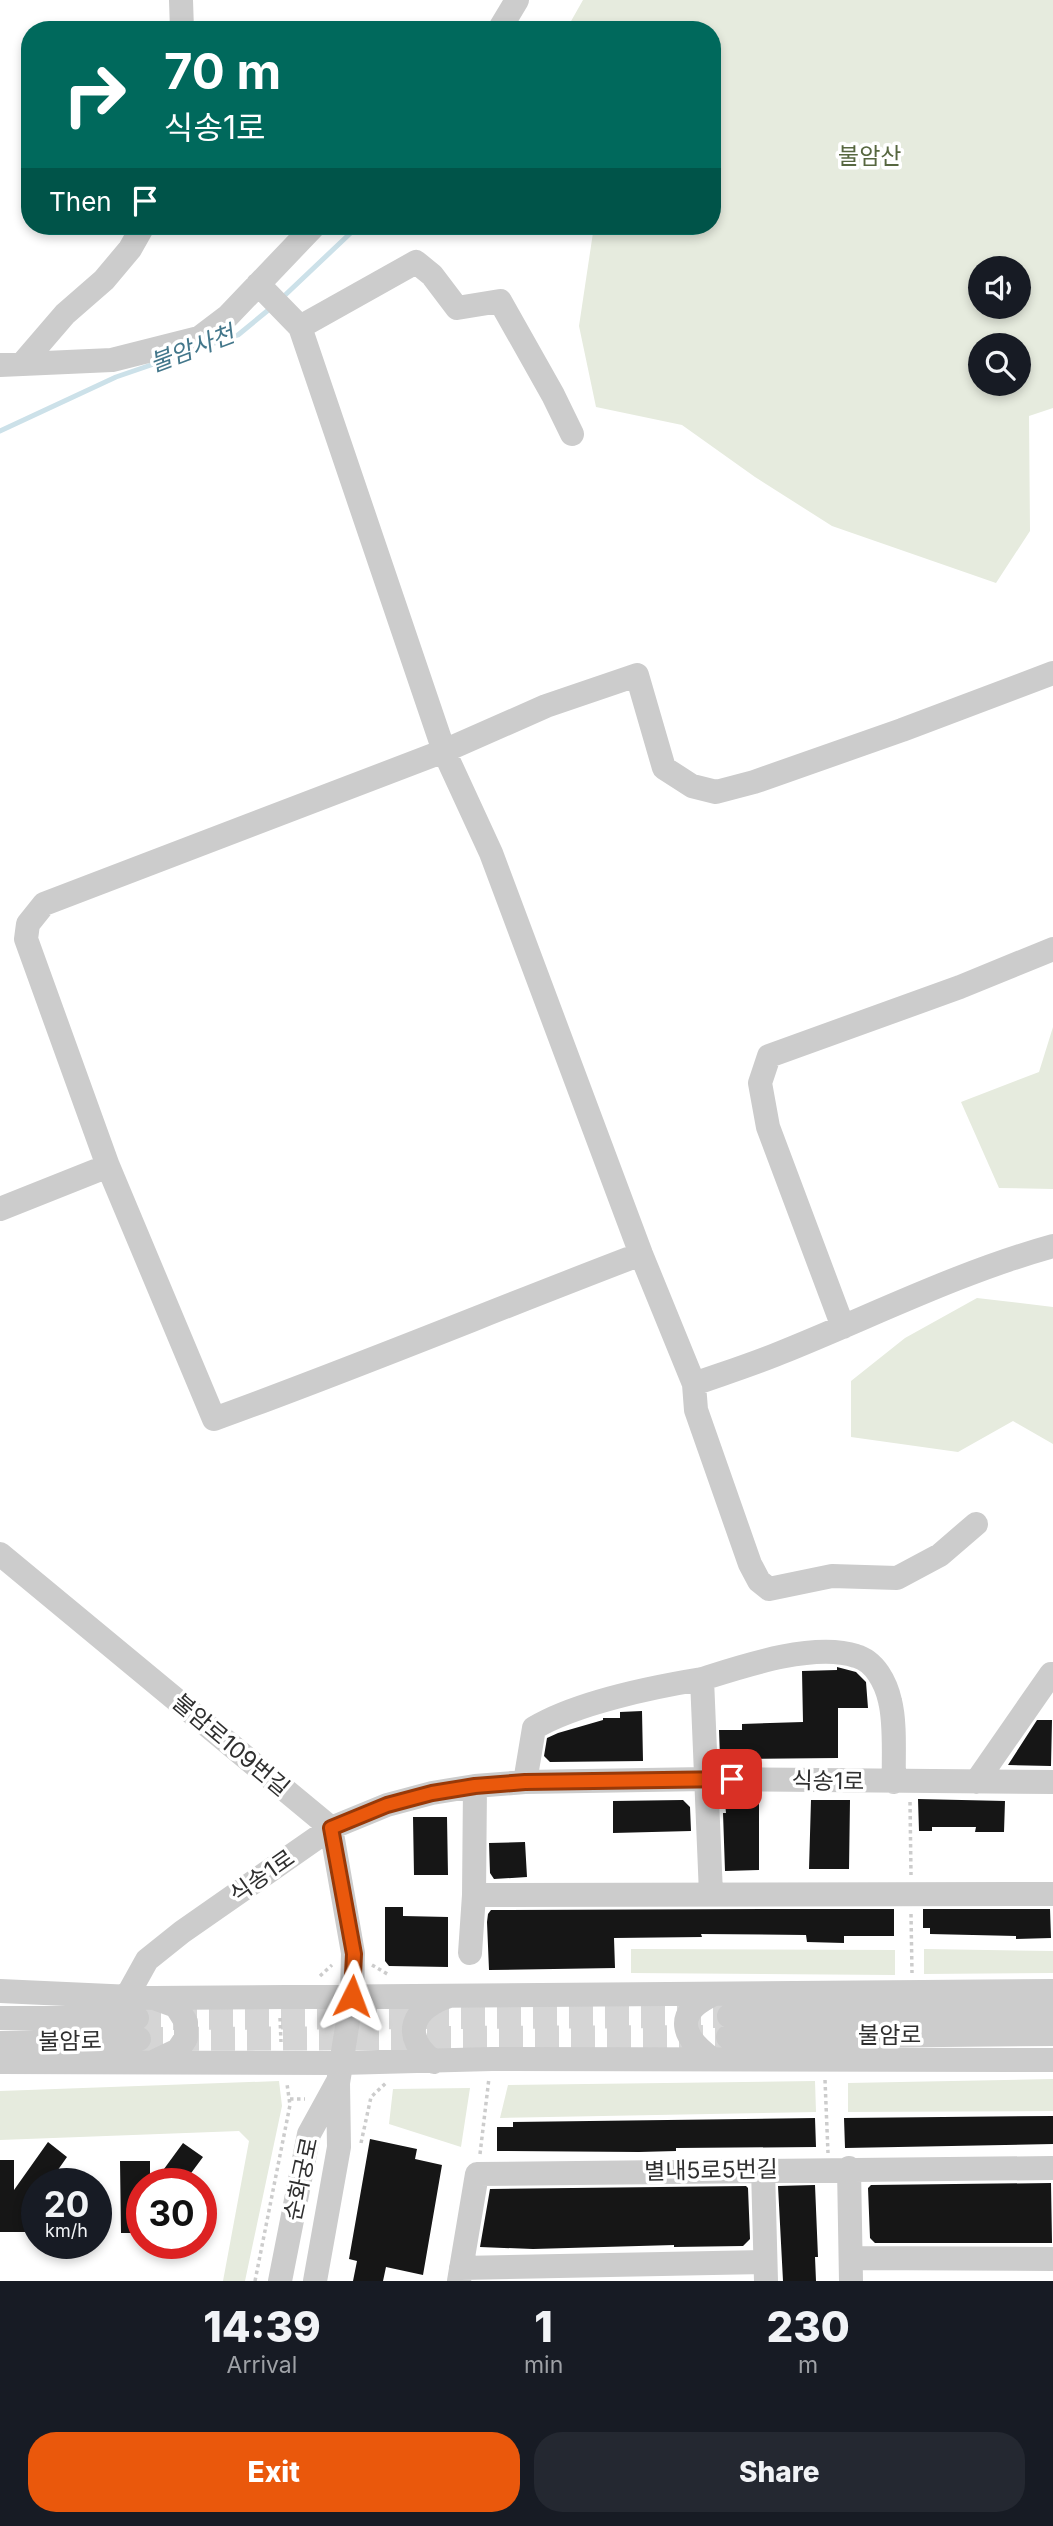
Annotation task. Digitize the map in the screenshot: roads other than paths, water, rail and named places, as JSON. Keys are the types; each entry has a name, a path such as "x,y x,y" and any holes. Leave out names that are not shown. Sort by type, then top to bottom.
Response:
{"street":[{"path":"181,0 182,21"},
{"path":"504,21 517,0"},
{"path":"11,364 104,281 138,235"},
{"path":"11,364 112,360 199,338 228,316 268,295 308,235"},
{"path":"300,327 416,262 432,275 457,308 500,301 572,434"},
{"path":"268,295 300,327 444,751 491,853 641,1254 694,1384 696,1410 750,1564 759,1581 769,1589 832,1576 897,1578 940,1555 976,1524"},
{"path":"641,1254 214,1419 108,1166 26,939 28,924 44,904 444,751 546,706 638,675 664,768 692,786 716,792 754,782 902,730 1053,673"},
{"path":"843,1327 768,1127 760,1083 769,1056 960,987 1053,949"},
{"path":"0,1209 108,1166"},
{"path":"694,1384 778,1354 942,1285 1053,1246"},
{"name":"불암로109번길","path":"0,1554 331,1828"},
{"path":"525,1782 534,1728 551,1718 618,1697 702,1679 772,1659 811,1653 856,1656 870,1663 883,1680 891,1702 894,1782"},
{"path":"976,1782 1053,1674"},
{"path":"702,1679 711,1894"},
{"name":"식송1로","path":"135,2018 147,1960 183,1932 331,1828 387,1805 432,1793 525,1782 705,1779 1053,1782"},
{"path":"470,1953 474,1895 475,1786"},
{"path":"331,1828 354,1954 352,1996"},
{"path":"474,1895 1053,1894"},
{"path":"0,1991 135,2018 154,1998 1053,1991"},
{"path":"712,1995 697,2002 688,2012 685,2026 689,2038 697,2048 712,2059"},
{"name":"순화궁로","path":"315,2281 339,2147 339,2073 352,1996"},
{"path":"433,2062 416,2045 413,2030 416,2017 436,2001 450,1996"},
{"path":"154,1998 176,2007 186,2022 186,2038 178,2050 155,2061"},
{"name":"불암로","path":"1053,2012 728,2027 1053,2034"},
{"name":"불암로","path":"0,2018 135,2018"},
{"name":"불암로","path":"0,2043 135,2018"},
{"path":"0,2062 283,2063 339,2073 433,2062 492,2059 1053,2060"},
{"name":"순화궁로","path":"280,2281 309,2133 339,2073"},
{"name":"별내5로5번길","path":"460,2275 477,2174 1053,2168"},
{"path":"460,2275 765,2271 762,2169"},
{"path":"839,2169 851,2269 1053,2259"}],"waterway":[{"name":"불암사천","path":"282,298 348,235"},
{"name":"불암사천","path":"206,346 238,335 272,307"},
{"name":"불암사천","path":"0,431 116,377 180,355"}],"tunnel":[{"path":"137,2018 729,2016"},
{"path":"139,2039 728,2037"}],"park label":[{"name":"불암산","path":"870,156"}]}
